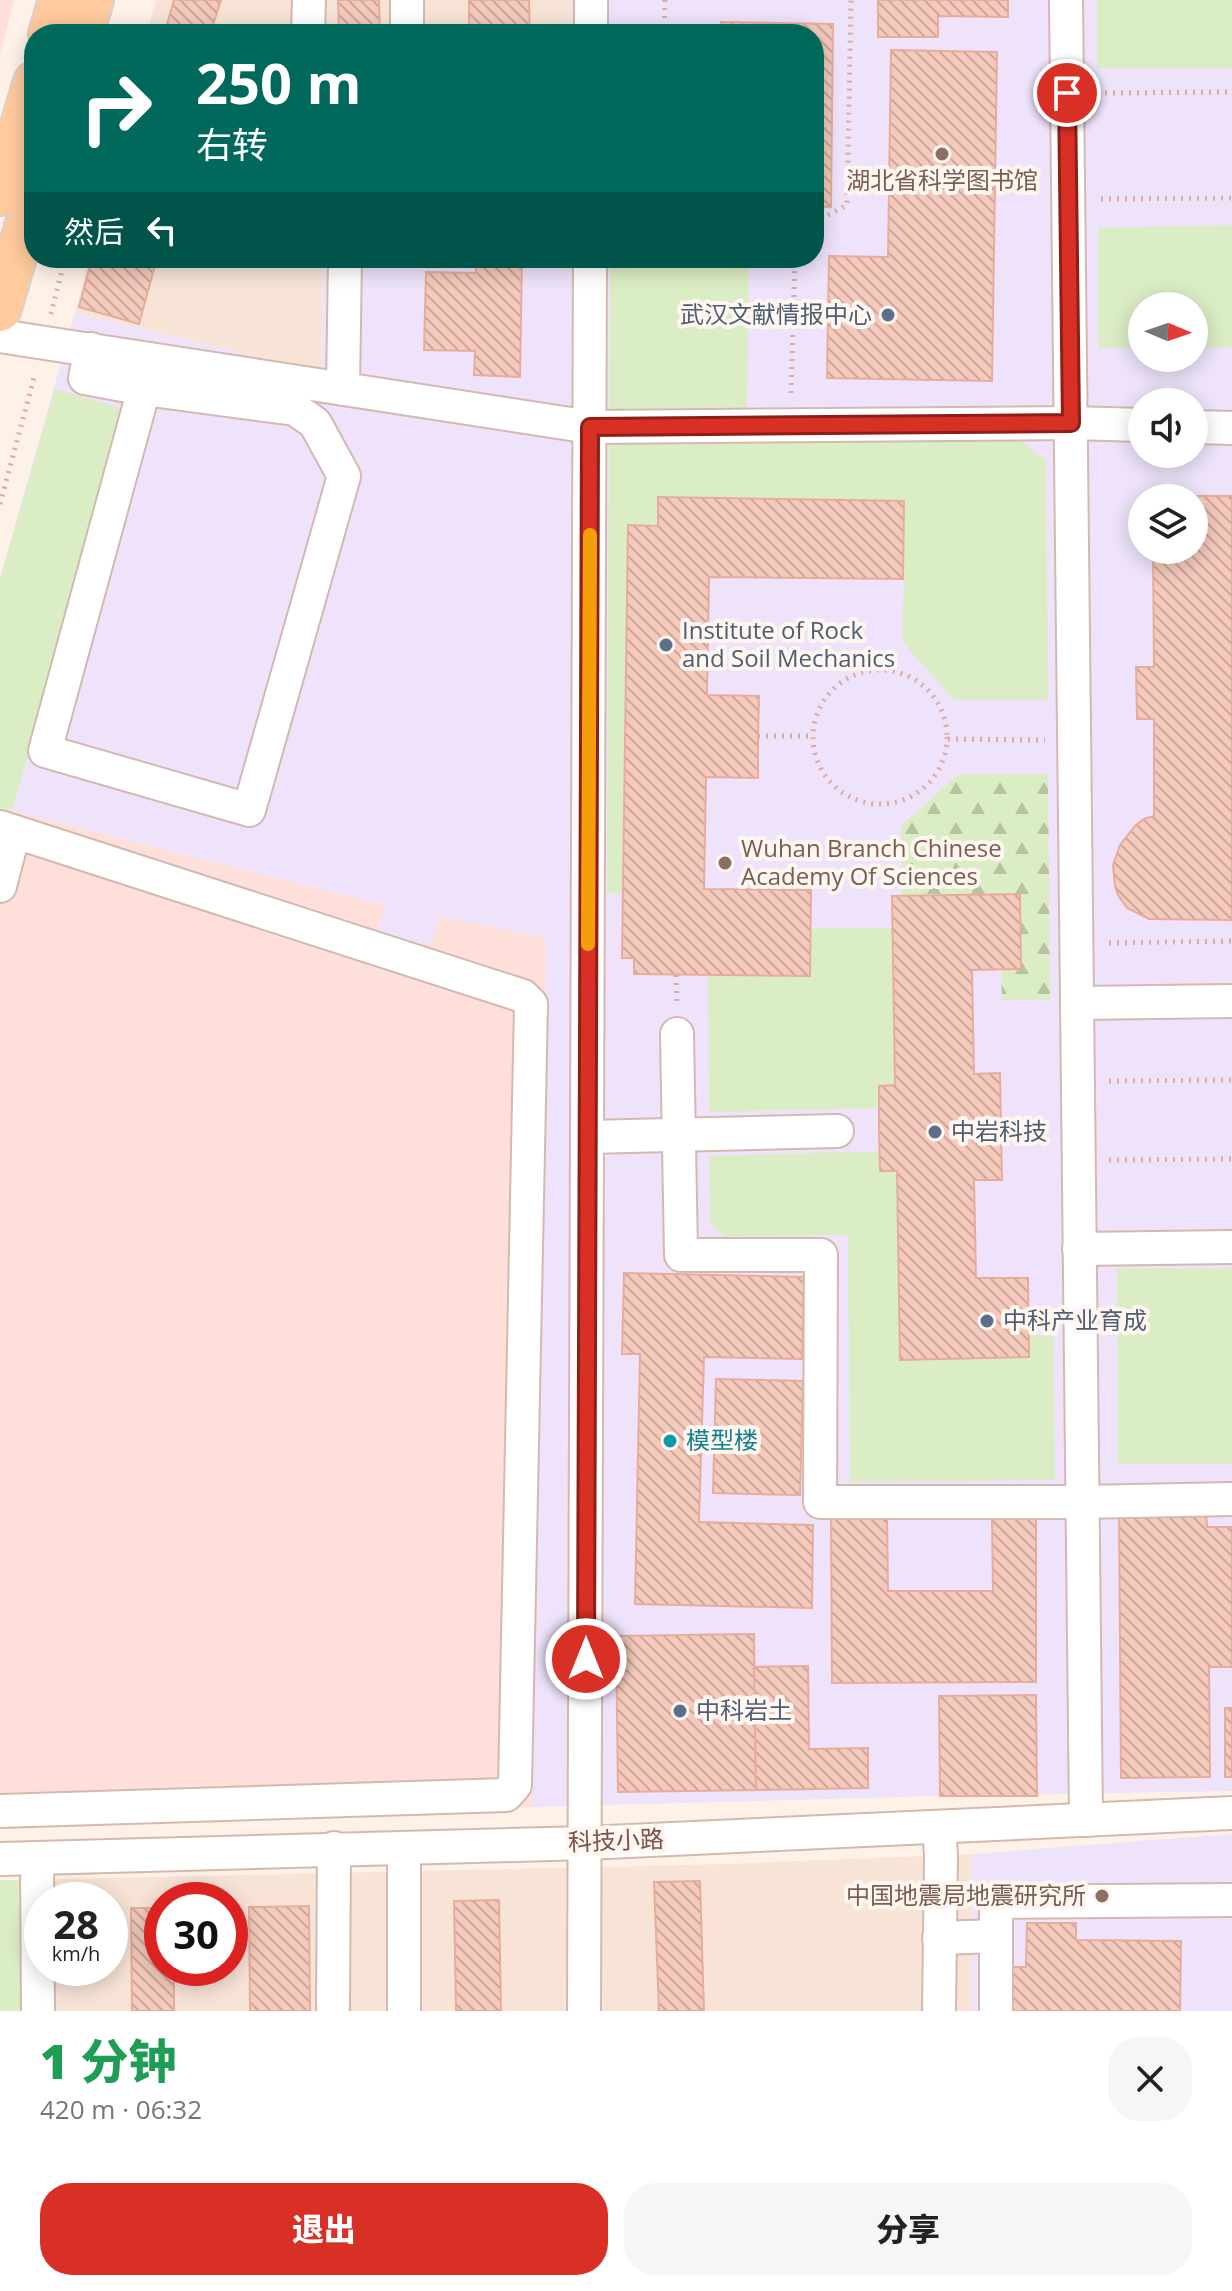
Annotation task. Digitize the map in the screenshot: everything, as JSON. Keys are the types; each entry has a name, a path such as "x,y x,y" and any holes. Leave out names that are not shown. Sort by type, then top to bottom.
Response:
{"main road":[{"path":"52,24 59,0"},
{"path":"86,24 93,0"},
{"path":"0,195 24,115"},
{"path":"0,311 24,231"}],"street":[{"path":"308,24 309,0"},
{"path":"407,0 407,24"},
{"path":"591,0 591,24"},
{"path":"1066,0 1086,1820"},
{"path":"343,389 345,268"},
{"path":"584,2011 590,268"},
{"path":"0,336 590,427 1128,425"},
{"path":"91,349 85,378 295,409 315,423 344,476 249,810 45,751 144,389"},
{"path":"1208,427 1232,428"},
{"path":"0,886 7,829 523,996 531,1004 515,1785 506,1795 0,1811"},
{"path":"1077,1003 1232,1001"},
{"path":"677,1034 681,1255 821,1255 820,1502 1232,1499"},
{"path":"588,1137 837,1131"},
{"path":"1079,1249 1232,1247"},
{"name":"科技小路","path":"0,1859 586,1843 1232,1813"},
{"path":"939,1827 939,2011"},
{"path":"333,2011 334,1848"},
{"path":"404,1848 404,2011"},
{"path":"37,1858 38,2011"},
{"path":"996,2011 996,1902 1232,1900"},
{"path":"939,1938 996,1936"}],"path":[{"path":"664,24 665,0"},
{"path":"824,218 847,205 851,0"},
{"path":"1067,93 1232,92"},
{"path":"1068,200 1232,198"},
{"path":"0,504 62,268"},
{"path":"790,426 795,268"},
{"path":"883,669 904,673 923,684 937,700 946,719 948,739 943,764 930,783 912,798 890,805 866,804 844,795 827,780 816,759 812,736 816,715 826,696 842,681 861,672 883,669"},
{"path":"758,736 812,736"},
{"path":"948,739 1074,741"},
{"path":"1076,943 1232,941"},
{"path":"1078,1081 1232,1080"},
{"path":"1001,1125 1078,1125"},
{"path":"1079,1161 1232,1159"}],"shaded area":[{"path":"0,0 14,0 0,55"},
{"path":"156,0 572,0 572,24 150,24"},
{"name":"Wuhan Branch Chinese Academy Of Sciences","path":"572,0 1232,0 1232,1791 532,1807 546,938 440,916 431,944 377,937 385,905 0,808 0,579 75,313 297,366 321,367 324,268 824,268 824,24 572,24"},
{"path":"86,268 324,268 321,367 297,366 75,313"},
{"path":"0,808 386,905 377,937 439,915 547,937 532,1807 0,1826"},
{"name":"中国地震局地震研究所","path":"1232,1834 1232,2011 972,2011 972,1854"},
{"path":"972,1854 972,2011 23,2011 20,1880 728,1864"}],"green space":[{"path":"1097,0 1232,0 1232,68 1097,68"},
{"path":"1232,225 1232,347 1208,348 1208,292 1128,292 1128,348 1098,348 1098,228"},
{"path":"610,268 749,268 747,408 609,409"},
{"path":"55,389 126,410 12,811 0,808 0,579"},
{"path":"1020,440 1046,461 1048,700 954,700 903,642 904,501 659,497 658,526 628,525 622,893 607,893 609,442"},
{"path":"959,774 1048,774 1050,1000 1002,1000 1001,970 1021,968 1020,894 902,896 901,826"},
{"path":"810,928 892,928 895,1085 879,1086 879,1108 709,1112 708,975 809,976"},
{"path":"880,1151 897,1171 900,1359 1029,1357 1029,1335 1054,1336 1055,1480 850,1482 848,1235 725,1236 710,1225 709,1156"},
{"path":"1232,1268 1232,1464 1118,1464 1117,1269"},
{"path":"0,1880 20,1880 23,2011 0,2011"}],"building":[{"path":"174,0 221,0 213,24 167,24"},
{"path":"338,0 379,0 380,24 339,24"},
{"path":"469,0 529,0 530,24 469,24"},
{"path":"878,0 1008,0 1008,17 938,16 938,37 878,37"},
{"path":"721,22 833,24 831,207 824,207 824,24"},
{"name":"湖北省科学图书馆","path":"891,50 997,52 992,381 827,378 829,256 888,257"},
{"path":"89,268 154,268 139,324 79,307"},
{"path":"476,268 522,268 520,377 474,375 475,351 424,350 426,272 476,273"},
{"path":"1208,496 1232,496 1232,920 1149,919 1127,908 1115,886 1113,865 1120,845 1135,826 1154,816 1154,719 1137,719 1136,667 1154,667 1153,564 1208,564"},
{"path":"658,497 904,501 903,579 709,577 707,695 759,696 758,778 706,777 704,889 811,890 810,976 634,974 634,958 622,958 628,525 658,526"},
{"path":"1020,894 1021,969 972,970 974,1074 1000,1073 1002,1180 974,1180 976,1278 1028,1278 1029,1357 900,1360 897,1171 880,1171 879,1129 879,1086 895,1085 892,896"},
{"name":"模型楼","path":"624,1273 804,1277 802,1359 704,1357 699,1522 813,1525 812,1608 635,1604 640,1354 622,1354"},
{"path":"716,1379 803,1381 800,1495 713,1493"},
{"path":"1206,1508 1207,1527 1232,1527 1232,1667 1209,1667 1210,1777 1121,1778 1119,1509"},
{"path":"887,1518 888,1591 993,1591 992,1519 1036,1519 1036,1682 832,1683 831,1519"},
{"path":"754,1634 756,1790 618,1792 616,1636"},
{"path":"808,1666 809,1749 868,1748 868,1788 756,1790 754,1667"},
{"path":"1036,1695 1037,1796 940,1796 939,1696"},
{"path":"1225,1708 1232,1708 1232,1777 1225,1777"},
{"path":"700,1881 704,2011 659,2011 654,1882"},
{"path":"499,1900 501,2011 456,2011 454,1901"},
{"path":"309,1906 310,2011 250,2011 249,1907"},
{"path":"131,1908 144,1908 144,1986 174,1986 174,2011 132,2011"},
{"path":"1027,1923 1076,1923 1076,1940 1181,1941 1180,2011 1011,2011 1012,1967 1026,1967"}],"slow traffic":[{"path":"588,944 590,535"}],"place":[{"name":"湖北省科学图书馆","path":"942,154"},
{"name":"武汉文献情报中心","path":"888,315"},
{"name":"Institute of Rock and Soil Mechanics","path":"666,645"},
{"name":"Wuhan Branch Chinese Academy Of Sciences","path":"725,863"},
{"name":"中岩科技","path":"935,1132"},
{"name":"中科产业育成","path":"987,1321"},
{"name":"模型楼","path":"670,1441"},
{"name":"中科岩土","path":"680,1711"},
{"name":"中国地震局地震研究所","path":"1102,1896"}],"route":[{"path":"586,1659 590,427 1071,423 1067,93"}]}
